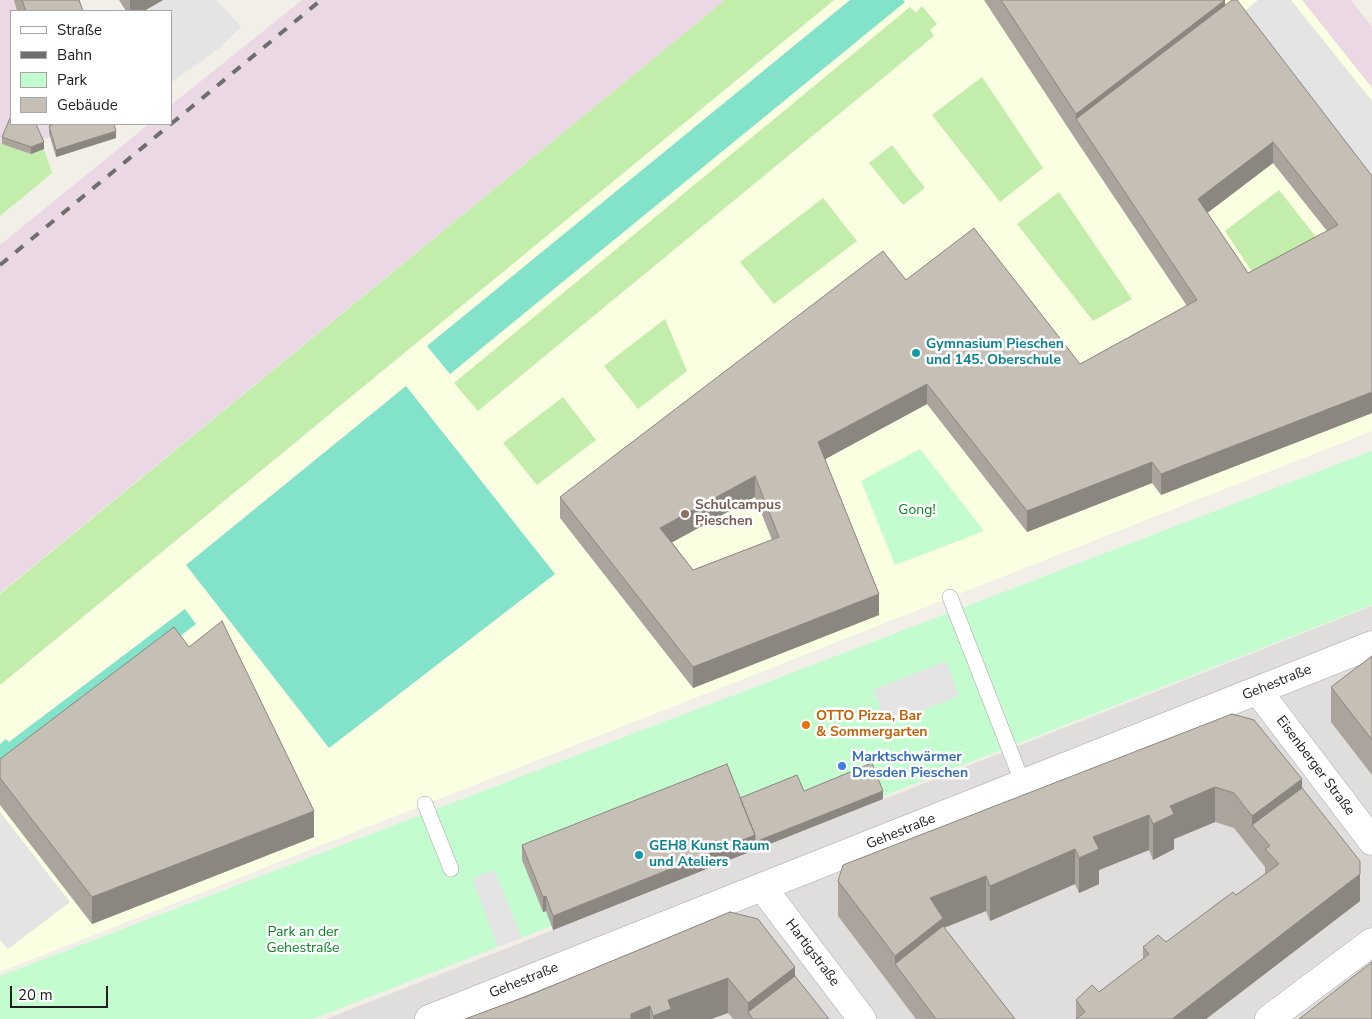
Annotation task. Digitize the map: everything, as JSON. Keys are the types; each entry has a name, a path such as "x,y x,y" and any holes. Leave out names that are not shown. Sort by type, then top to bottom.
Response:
{"street":[{"name":"Gehestraße","path":"429,1019 1372,645"},
{"name":"Eisenberger Straße","path":"1258,691 1372,841"},
{"name":"Hartigstraße","path":"762,887 862,1019"},
{"path":"1269,1019 1372,942"}],"lane":[{"path":"950,597 1023,784"},
{"path":"425,804 451,869"}],"shaded area":[{"path":"0,0 71,0 75,10 10,10 10,125 110,125 56,157 50,137 40,140 44,149 31,155 0,143"},
{"path":"163,0 217,0 241,27 218,49 172,82 172,10 146,10"},
{"path":"302,0 725,0 0,593 0,245 148,125 172,125 172,104"},
{"name":"Schulcampus Pieschen","path":"834,0 1302,0 1372,88 1372,431 0,972 0,685"},
{"path":"1258,0 1291,0 1372,101 1372,196 1235,19"},
{"path":"1302,0 1351,0 1372,27 1372,88"},
{"path":"1372,606 1372,1019 326,1019 553,930"},
{"path":"946,661 959,696 887,724 873,690"},
{"path":"0,812 70,902 8,949 0,940"},
{"path":"494,870 522,938 498,947 472,879"}],"green space":[{"path":"725,0 834,0 0,685 0,594"},
{"path":"850,0 903,0 905,2 450,374 427,346"},
{"path":"922,6 937,24 930,30 934,36 478,411 454,383 910,7 916,13"},
{"path":"982,77 1043,168 1000,202 932,115"},
{"path":"0,143 31,154 44,149 52,173 0,216"},
{"path":"892,145 925,188 903,205 869,163"},
{"path":"1279,190 1320,242 1255,276 1225,231"},
{"path":"1059,192 1132,299 1093,321 1017,224"},
{"path":"823,198 857,241 774,304 740,262"},
{"path":"665,319 687,371 638,409 604,366"},
{"path":"406,386 555,574 329,748 186,565"},
{"path":"563,397 596,440 537,485 503,443"},
{"name":"Gong!","path":"920,449 984,531 895,565 861,481"},
{"name":"Park an der Gehestraße","path":"1372,451 1372,605 313,1019 0,1019 0,976"},
{"path":"185,609 196,624 21,758 0,778 0,744 6,739 9,742"}],"building":[{"path":"22,0 79,0 83,10 26,10"},
{"path":"1001,0 1225,0 1076,114"},
{"name":"Gymnasium Pieschen und 145. Oberschule","path":"1232,0 1237,0 1372,176 1372,392 1161,474 1152,462 1027,511 927,384 818,442 879,594 693,667 560,497 883,251 906,280 974,228 1080,364 1197,300 1076,119","holes":["1273,142 1338,225 1248,273 1198,199","755,476 779,537 693,570 660,528"]},
{"path":"10,118 10,125 36,125 44,142 31,147 2,137"},
{"path":"114,125 116,131 56,150 49,126"},
{"path":"222,621 314,811 92,897 0,778 0,759 174,627 189,647"},
{"path":"1372,656 1372,740 1331,687"},
{"path":"1232,714 1254,720 1302,779 1252,816 1234,793 1215,787 1170,806 1174,814 1153,824 1149,815 1093,837 1099,849 1079,858 1075,849 990,886 986,876 930,898 943,918 895,956 838,881 843,865"},
{"path":"872,763 883,791 755,842 755,835 740,798 797,775 804,791"},
{"name":"GEH8 Kunst Raum und Ateliers","path":"727,764 755,835 553,916 546,896 543,897 522,845"},
{"path":"1302,788 1360,861 1360,874 1172,1019 1076,1019 1085,1012 1076,1000 1092,985 1099,992 1149,954 1143,947 1158,935 1166,942 1233,892 1236,895 1279,864 1265,849 1270,846 1252,825"},
{"path":"730,912 758,919 795,967 748,1003 728,978 668,1000 671,1009 653,1016 650,1006 631,1014 631,1019 465,1019 530,995"},
{"path":"943,926 1015,1019 936,1019 895,964"},
{"path":"1372,962 1372,1019 1299,1019"},
{"path":"795,976 829,1019 753,1019 748,1012"}],"railway":[{"path":"172,123 321,0"},
{"path":"0,265 170,125"}],"place":[{"name":"Gymnasium Pieschen und 145. Oberschule","path":"916,353"},
{"name":"Schulcampus Pieschen","path":"685,514"},
{"name":"OTTO Pizza, Bar & Sommergarten","path":"806,725"},
{"name":"Marktschwärmer Dresden Pieschen","path":"842,766"},
{"name":"GEH8 Kunst Raum und Ateliers","path":"639,855"}]}
